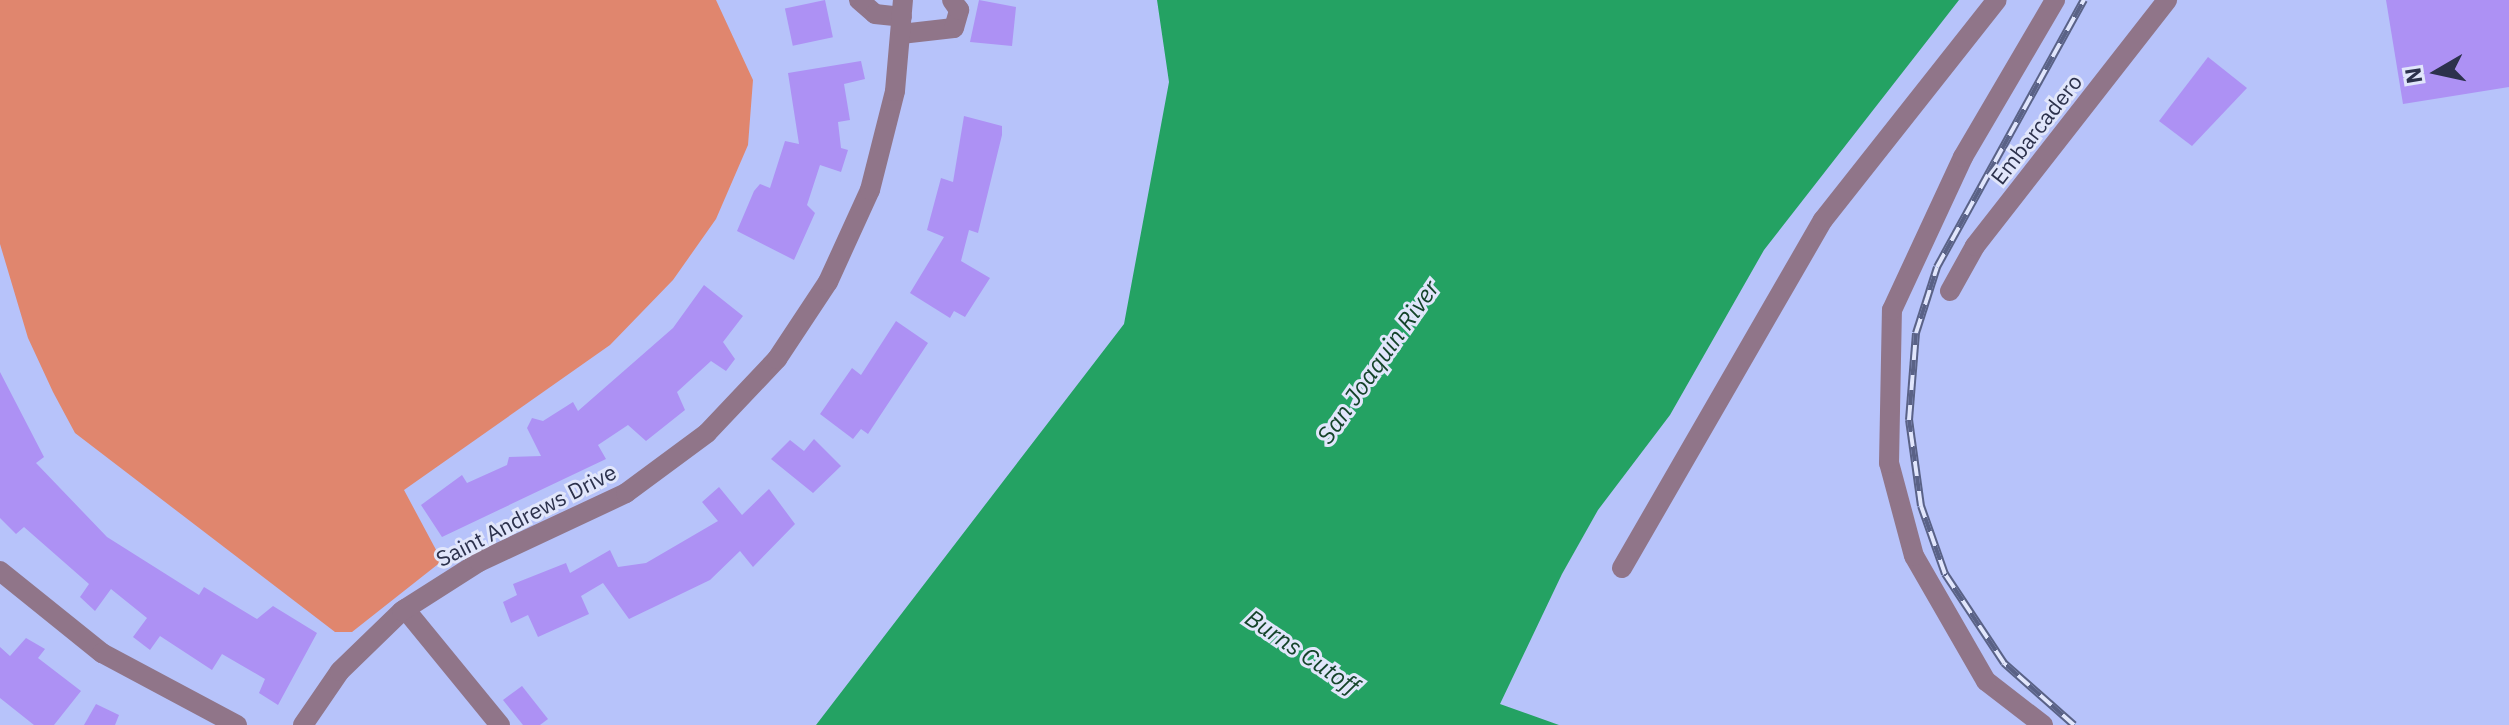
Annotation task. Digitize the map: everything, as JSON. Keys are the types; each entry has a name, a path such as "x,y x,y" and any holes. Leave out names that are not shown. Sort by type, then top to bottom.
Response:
{"street":[{"path":"859,0 875,14 954,28 959,10 952,0"},
{"path":"1622,568 1823,220 1997,0"},
{"path":"2043,725 1986,681 1914,556 1889,447 1892,310 1963,157 2055,0"},
{"name":"Embarcadero","path":"1950,291 1975,246 2167,0"},
{"name":"Saint Andrews Drive","path":"303,725 340,671 405,609 479,562 626,493 707,433 769,368 828,282 870,190 902,17"},
{"path":"0,571 102,653 237,725"},
{"path":"405,609 500,725"}],"shaded area":[{"path":"0,0 716,0 753,80 748,145 716,219 673,280 610,345 404,490 442,561 352,632 335,632 75,433 53,392 28,338 0,244"}],"water":[{"path":"1157,0 1959,0 1764,250 1670,415 1598,510 1562,574 1500,704 1559,725 816,725 1124,324 1169,82"}],"building":[{"path":"825,0 833,37 793,46 785,9"},
{"path":"979,0 1016,7 1012,46 970,42"},
{"path":"2386,0 2509,0 2509,87 2403,104"},
{"path":"2208,57 2247,88 2192,146 2159,121"},
{"path":"861,61 865,79 844,84 850,120 838,122 841,148 848,150 841,172 820,165 807,205 815,213 794,260 737,231 754,191 760,184 770,188 785,141 799,144 788,73"},
{"path":"964,116 1002,126 1002,135 978,233 969,230 961,261 990,278 965,317 954,311 950,318 910,293 944,237 927,230 941,178 953,182"},
{"path":"704,285 743,316 723,342 735,359 726,371 711,361 677,392 685,410 646,441 628,425 598,445 606,459 442,537 421,505 462,475 467,483 507,465 509,457 541,456 527,428 532,418 543,421 573,402 578,411 673,328"},
{"path":"896,321 928,343 868,434 861,429 853,439 820,414 852,368 861,375"},
{"path":"0,372 44,457 36,463 107,537 199,595 204,587 257,619 273,606 317,633 278,705 259,693 265,679 222,654 212,670 160,636 150,650 133,637 147,618 111,589 95,611 80,597 89,584 24,527 16,534 0,518"},
{"path":"814,439 841,466 813,493 771,459 790,440 804,451"},
{"path":"719,487 742,515 769,489 795,524 753,567 740,551 710,580 629,619 603,583 581,596 589,614 538,637 528,615 511,623 503,602 517,595 513,584 566,563 570,573 610,550 618,567 646,563 718,521 702,502"},
{"path":"26,638 45,649 38,658 81,691 54,725 34,725 0,698 0,647 10,656"},
{"path":"522,686 548,719 540,725 523,725 503,700"},
{"path":"96,704 119,715 115,725 84,725"}],"railway":[{"path":"2074,725 2004,663 1945,574 1921,506 1909,420 1916,333 1937,267 2084,0"}],"water label":[{"name":"San Joaquin River","path":"1378,362"},
{"name":"Burns Cutoff","path":"1302,652"}]}
